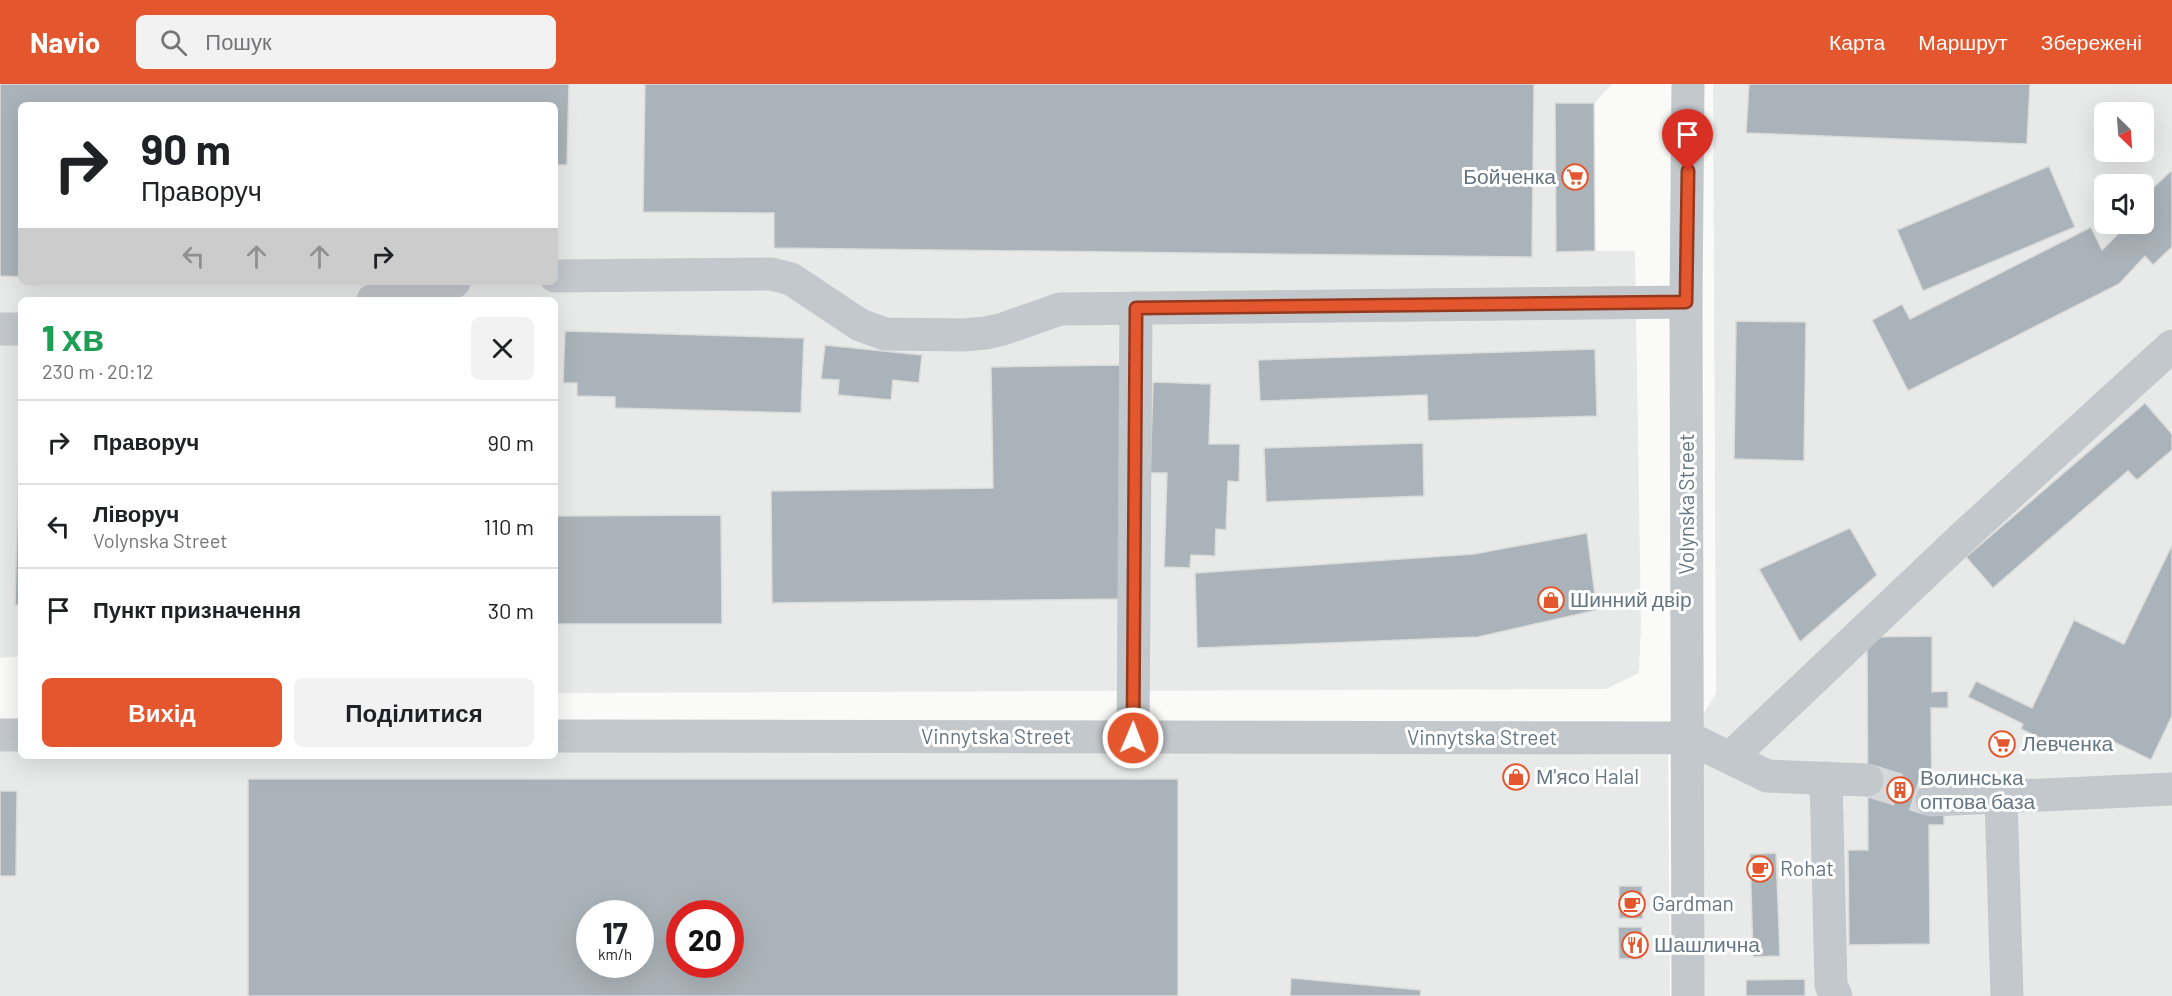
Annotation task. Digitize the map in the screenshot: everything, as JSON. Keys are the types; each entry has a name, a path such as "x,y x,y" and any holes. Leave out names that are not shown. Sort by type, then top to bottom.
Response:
{"street":[{"name":"Volynska Street","path":"1688,84 1686,302 1688,996"},
{"path":"558,276 771,274 791,279 860,325 885,334 986,333 1003,330 1060,309 1686,302"},
{"path":"386,297 440,285"},
{"path":"1133,738 1136,308"},
{"path":"0,329 18,329"},
{"path":"1730,758 1955,544 2172,346"},
{"path":"0,735 18,735"},
{"name":"Vinnytska Street","path":"558,736 1689,738"},
{"path":"1689,738 1767,776 1868,780"},
{"path":"1826,778 1831,986 1836,996"},
{"path":"1932,800 2172,789"},
{"path":"2001,797 2007,996"}],"shaded area":[{"path":"0,84 1612,84 1594,103 1595,251 1635,251 1641,624 1639,673 1606,689 558,693 558,297 18,297 18,656 0,658"},
{"path":"1713,84 2172,84 2172,996 1688,996 1689,738 1716,693"},
{"path":"0,742 18,742 18,759 558,759 558,746 1668,755 1670,996 0,996"}],"building":[{"path":"0,84 569,84 567,165 558,165 558,102 18,102 18,277 0,276"},
{"path":"645,84 1534,84 1532,257 774,248 774,213 643,212"},
{"path":"1749,84 2030,84 2027,144 1746,133"},
{"name":"Бойченка","path":"1555,103 1594,103 1595,251 1556,252"},
{"path":"2049,166 2075,227 1923,291 1897,230"},
{"path":"2172,170 2172,247 2153,265 2145,256 2119,284 1908,391 1872,320 1902,304 1910,319 2091,227 2102,250 2118,234 2154,234 2154,187"},
{"path":"1736,321 1806,322 1804,461 1734,459"},
{"path":"565,331 804,338 801,413 615,408 615,397 577,396 577,383 563,383"},
{"path":"825,345 922,355 919,383 893,380 891,400 838,395 839,380 821,379"},
{"path":"1595,349 1597,416 1428,421 1427,395 1260,401 1258,360"},
{"path":"1120,365 1123,599 772,603 771,491 993,488 991,367"},
{"path":"1153,382 1211,384 1209,444 1240,444 1239,482 1228,481 1226,530 1216,529 1215,556 1191,555 1190,568 1164,567 1167,473 1150,473"},
{"path":"2145,403 2172,434 2172,450 2137,480 2128,471 1993,588 1966,557"},
{"path":"1423,443 1424,496 1266,502 1264,448"},
{"path":"18,493 18,605 15,605"},
{"path":"721,515 722,624 558,624 558,516"},
{"path":"1850,528 1877,575 1800,642 1759,569"},
{"path":"1587,533 1597,610 1478,637 1197,648 1195,573 1474,554"},
{"path":"2172,545 2172,716 2151,760 2114,742 2108,754 2076,739 2069,752 2021,729 2023,724 1968,697 1976,681 2032,708 2074,620 2124,644"},
{"name":"Волинська оптова база","path":"1932,636 1932,692 1948,691 1948,708 1931,708 1932,807 1944,807 1944,825 1929,825 1930,944 1849,945 1848,850 1868,850 1867,637"},
{"path":"248,779 1178,779 1178,996 248,996"},
{"path":"0,791 17,791 16,876 0,876"},
{"path":"1776,853 1780,956 1753,957 1750,854"},
{"path":"1619,886 1642,886 1643,919 1619,918"},
{"path":"1618,927 1642,927 1642,959 1619,959"},
{"path":"1291,978 1421,990 1420,996 1290,996"},
{"path":"1805,979 1805,996 1746,996 1746,980"}],"tunnel":[{"path":"1867,780 1932,800"}],"place":[{"name":"Бойченка","path":"1575,177"},
{"name":"Шинний двір","path":"1551,600"},
{"name":"Левченка","path":"2002,744"},
{"name":"М'ясо Halal","path":"1516,777"},
{"name":"Волинська оптова база","path":"1900,790"},
{"name":"Rohat","path":"1760,869"},
{"name":"Gardman","path":"1632,904"},
{"name":"Шашлична","path":"1635,945"}],"route":[{"path":"1133,738 1136,308 1686,302 1688,171"}]}
